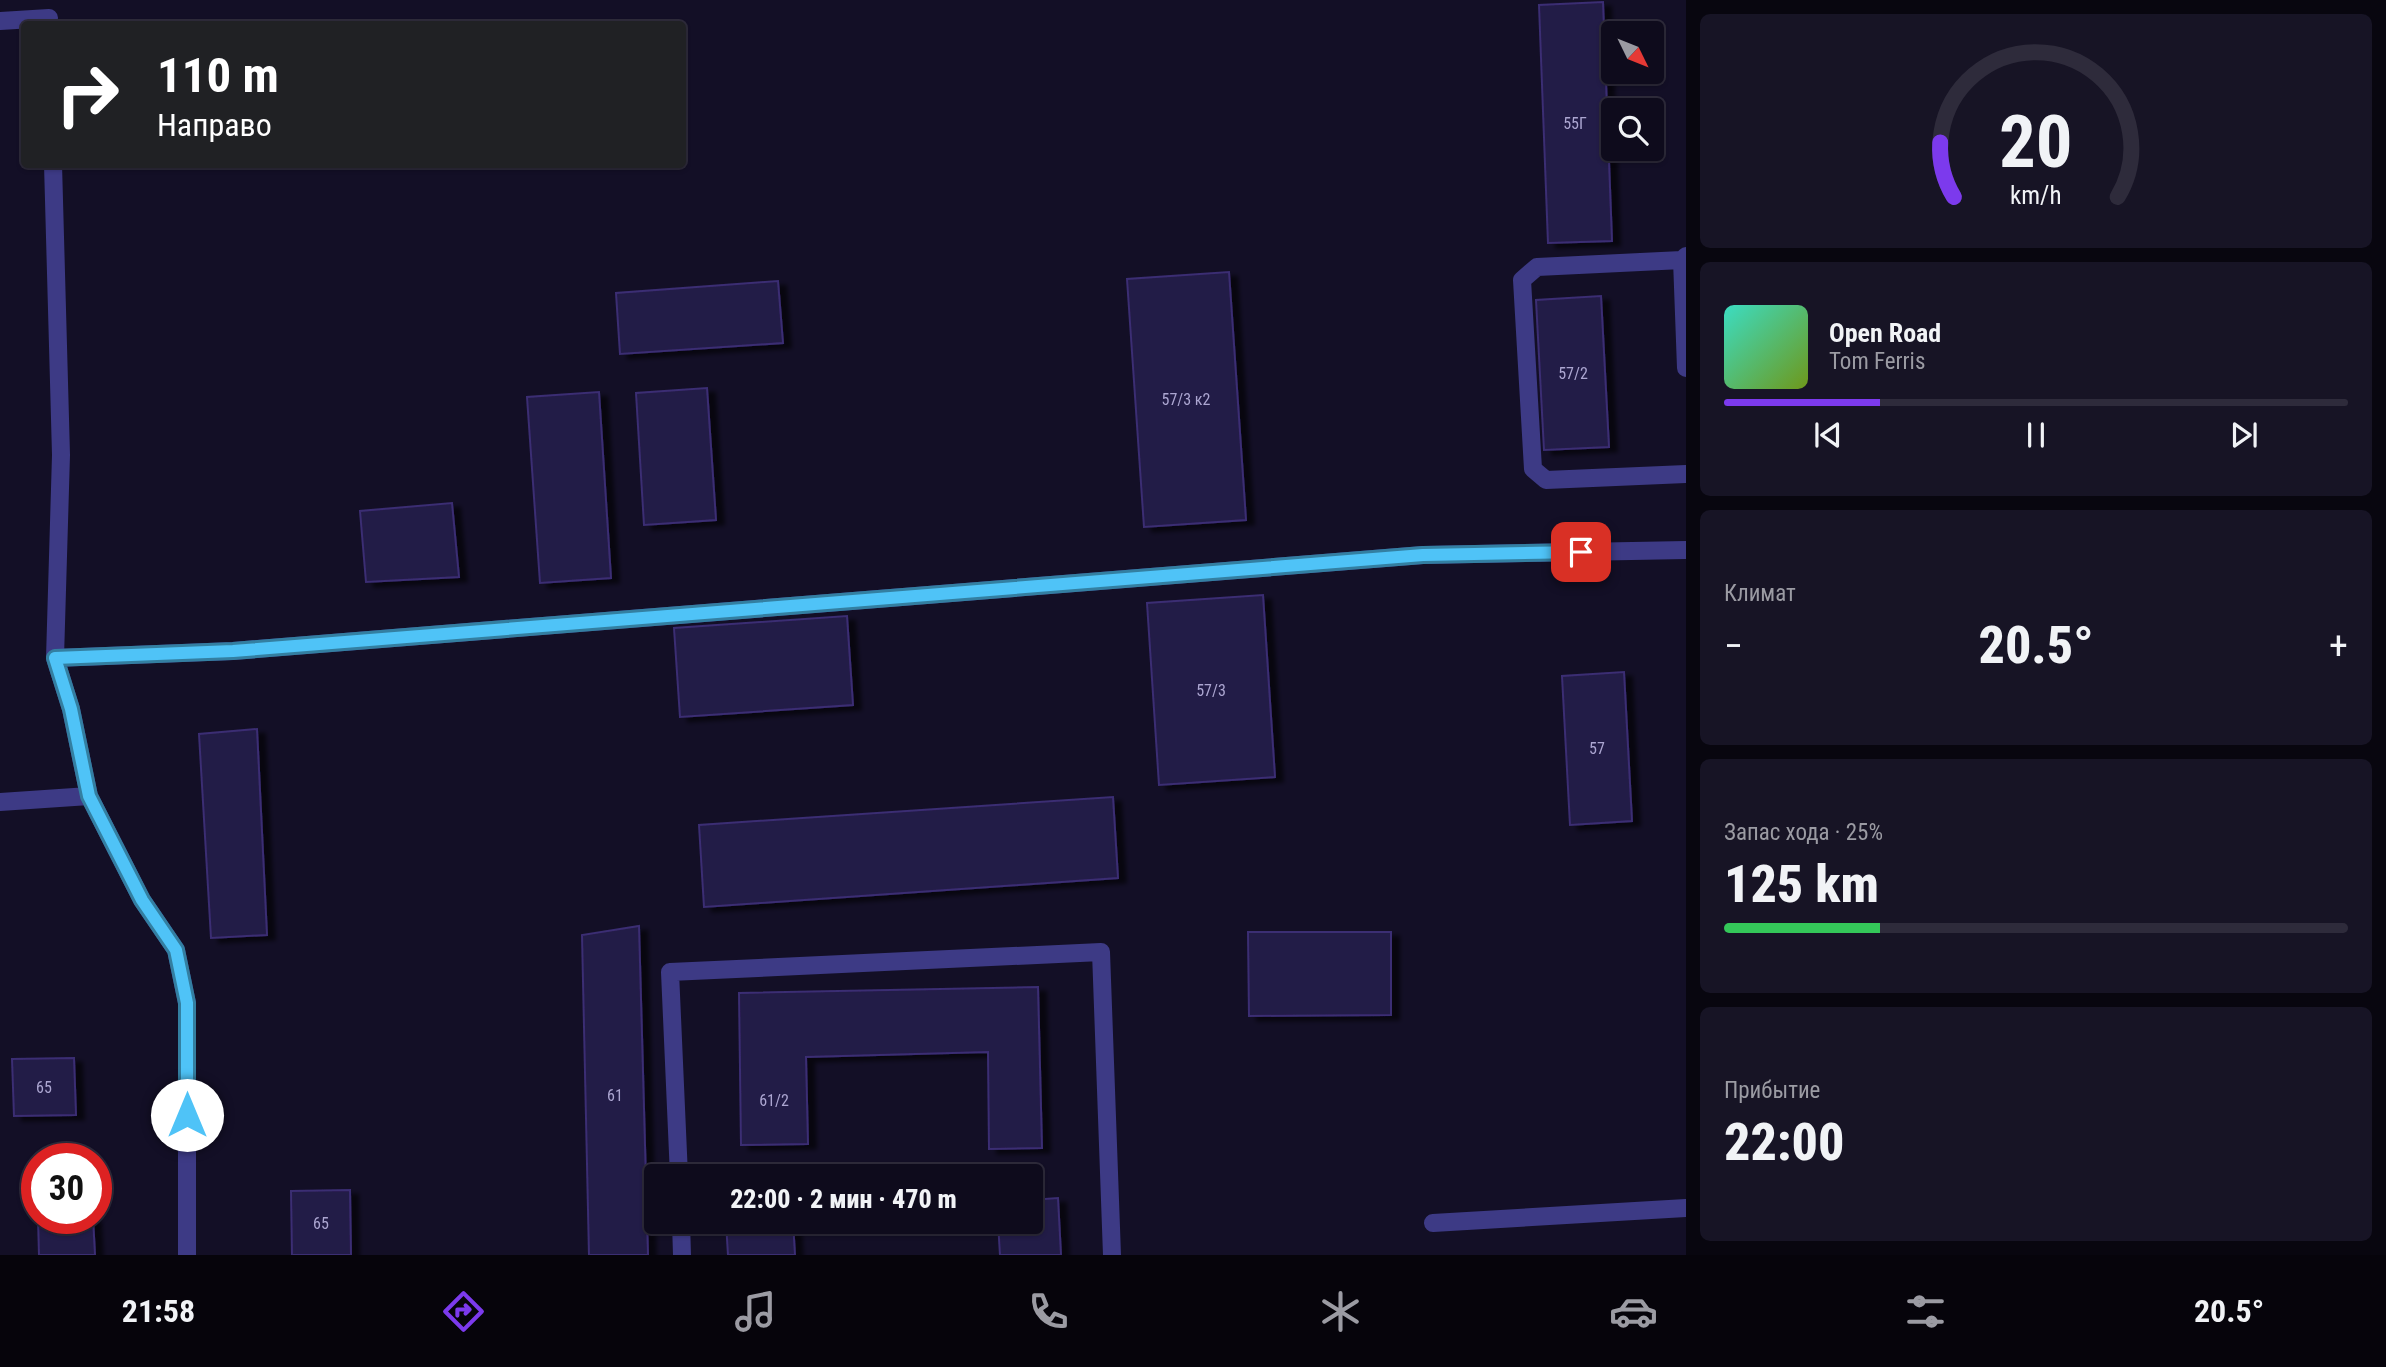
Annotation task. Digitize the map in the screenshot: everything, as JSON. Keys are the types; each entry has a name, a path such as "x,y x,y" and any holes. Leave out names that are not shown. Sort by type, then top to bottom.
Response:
{"street":[{"path":"0,20 49,14"},
{"path":"53,168 61,455 55,658 71,709 89,796 142,900 176,950 187,1003 187,1255"},
{"path":"1686,368 1684,258 1537,267 1522,280 1533,468 1546,480 1686,474"},
{"path":"55,658 233,651 1423,555 1686,550"},
{"path":"0,802 89,796"},
{"path":"678,1164 670,971 1101,952 1112,1255"},
{"path":"1433,1223 1686,1208"},
{"path":"681,1234 682,1255"}],"building":[{"path":"1603,2 1601,84 1606,84 1607,98 1601,98 1601,161 1609,161 1612,241 1548,243 1539,5"},
{"path":"1229,272 1246,520 1144,527 1127,279"},
{"path":"778,281 783,343 620,354 616,293"},
{"path":"1601,296 1609,447 1544,450 1536,300"},
{"path":"707,388 716,520 644,525 636,393"},
{"path":"599,392 611,578 540,583 527,397"},
{"path":"452,503 459,577 366,582 360,511"},
{"path":"1263,595 1275,777 1159,785 1147,603"},
{"path":"847,616 853,705 680,717 674,628"},
{"path":"1624,672 1632,821 1570,825 1562,676"},
{"path":"257,729 267,935 211,938 199,734"},
{"path":"1113,797 1118,878 704,907 699,825"},
{"path":"639,926 646,1164 644,1234 647,1234 648,1255 589,1255 582,935"},
{"path":"1248,932 1391,932 1391,1015 1249,1016"},
{"path":"1038,987 1042,1148 989,1149 988,1052 806,1057 808,1144 741,1145 739,993"},
{"path":"74,1058 76,1115 14,1116 12,1059"},
{"path":"350,1190 351,1255 292,1255 291,1191"},
{"path":"1058,1198 1061,1255 1000,1255 999,1234 1043,1234 1043,1199"},
{"path":"38,1234 94,1234 95,1255 39,1255"},
{"path":"727,1234 794,1234 795,1255 728,1255"}],"route":[{"path":"187,1115 187,1003 176,950 142,900 89,796 71,709 55,658 233,651 1423,555 1581,552"}]}
